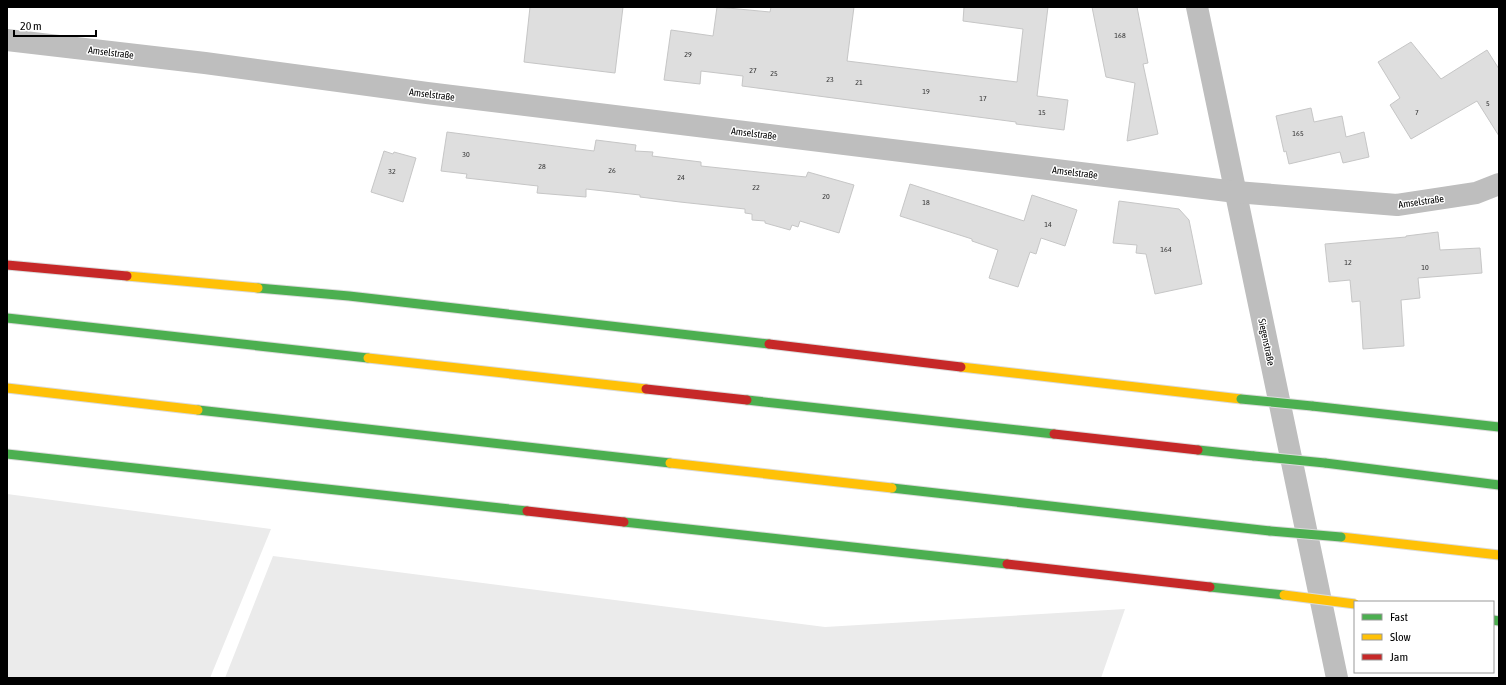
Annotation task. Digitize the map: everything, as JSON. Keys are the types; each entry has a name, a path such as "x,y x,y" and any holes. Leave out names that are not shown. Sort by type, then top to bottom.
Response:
{"highway":[{"path":"7,266 349,296 1241,399 1499,427"},
{"path":"7,318 1325,463 1499,484"},
{"path":"7,388 1270,531 1341,537 1499,555"},
{"path":"7,454 1354,604"}],"street":[{"name":"Siegenstraße","path":"1197,7 1337,678"},
{"name":"Amselstraße","path":"7,40 204,63 435,94 1236,192 1397,205 1476,193 1499,184"}],"shaded area":[{"path":"7,494 271,529 210,678 7,678"},
{"path":"273,556 825,627 1125,609 1101,678 225,678"}],"building":[{"path":"530,7 623,7 615,73 524,62"},
{"path":"717,7 770,12 771,7 854,7 847,61 1017,82 1023,29 963,21 964,7 1048,7 1037,96 1068,100 1064,130 1016,124 1016,122 742,86 743,76 701,71 700,84 664,80 671,30 713,36"},
{"path":"1092,7 1137,7 1148,63 1143,64 1158,134 1127,141 1135,83 1106,77"},
{"path":"1411,42 1441,79 1487,50 1499,69 1499,136 1477,101 1411,139 1390,105 1400,98 1378,62"},
{"path":"1311,108 1314,122 1342,116 1346,137 1364,132 1369,157 1343,163 1340,152 1289,164 1286,151 1284,152 1276,116"},
{"path":"447,132 594,151 596,140 636,145 635,151 653,152 652,156 701,162 701,166 806,177 808,172 854,185 839,233 800,221 798,227 792,225 790,230 765,223 765,221 752,220 752,214 745,213 745,209 586,189 586,197 537,193 538,186 466,178 467,174 441,171"},
{"path":"384,151 416,158 403,202 371,192"},
{"path":"910,184 1024,221 1032,195 1077,210 1065,246 1041,238 1036,254 1030,252 1018,287 989,278 998,250 972,241 972,239 900,216"},
{"path":"1119,201 1179,209 1189,220 1202,284 1155,294 1146,254 1136,253 1137,245 1113,243"},
{"path":"1438,232 1440,250 1480,248 1482,273 1418,278 1420,298 1401,300 1404,346 1363,349 1360,301 1352,302 1350,280 1329,282 1325,244 1406,237"}],"traffic: fast":[{"path":"258,288 349,296 769,344"},
{"path":"7,318 368,358"},
{"path":"1241,399 1312,406"},
{"path":"747,400 1054,434"},
{"path":"1312,406 1499,427"},
{"path":"198,410 670,463"},
{"path":"1198,450 1254,456"},
{"path":"7,454 527,511"},
{"path":"1254,456 1325,463"},
{"path":"1325,463 1499,485"},
{"path":"892,488 1270,531"},
{"path":"624,522 1007,564"},
{"path":"1270,531 1341,537"},
{"path":"1210,587 1284,595"},
{"path":"1494,620 1499,621"}],"traffic: slow":[{"path":"127,276 258,288"},
{"path":"368,358 646,389"},
{"path":"961,367 1241,399"},
{"path":"7,388 198,410"},
{"path":"670,463 892,488"},
{"path":"1341,537 1499,555"},
{"path":"1284,595 1354,604"}],"traffic: jam":[{"path":"7,265 127,276"},
{"path":"769,344 961,367"},
{"path":"646,389 747,400"},
{"path":"1054,434 1198,450"},
{"path":"527,511 624,522"},
{"path":"1007,564 1210,587"}]}
